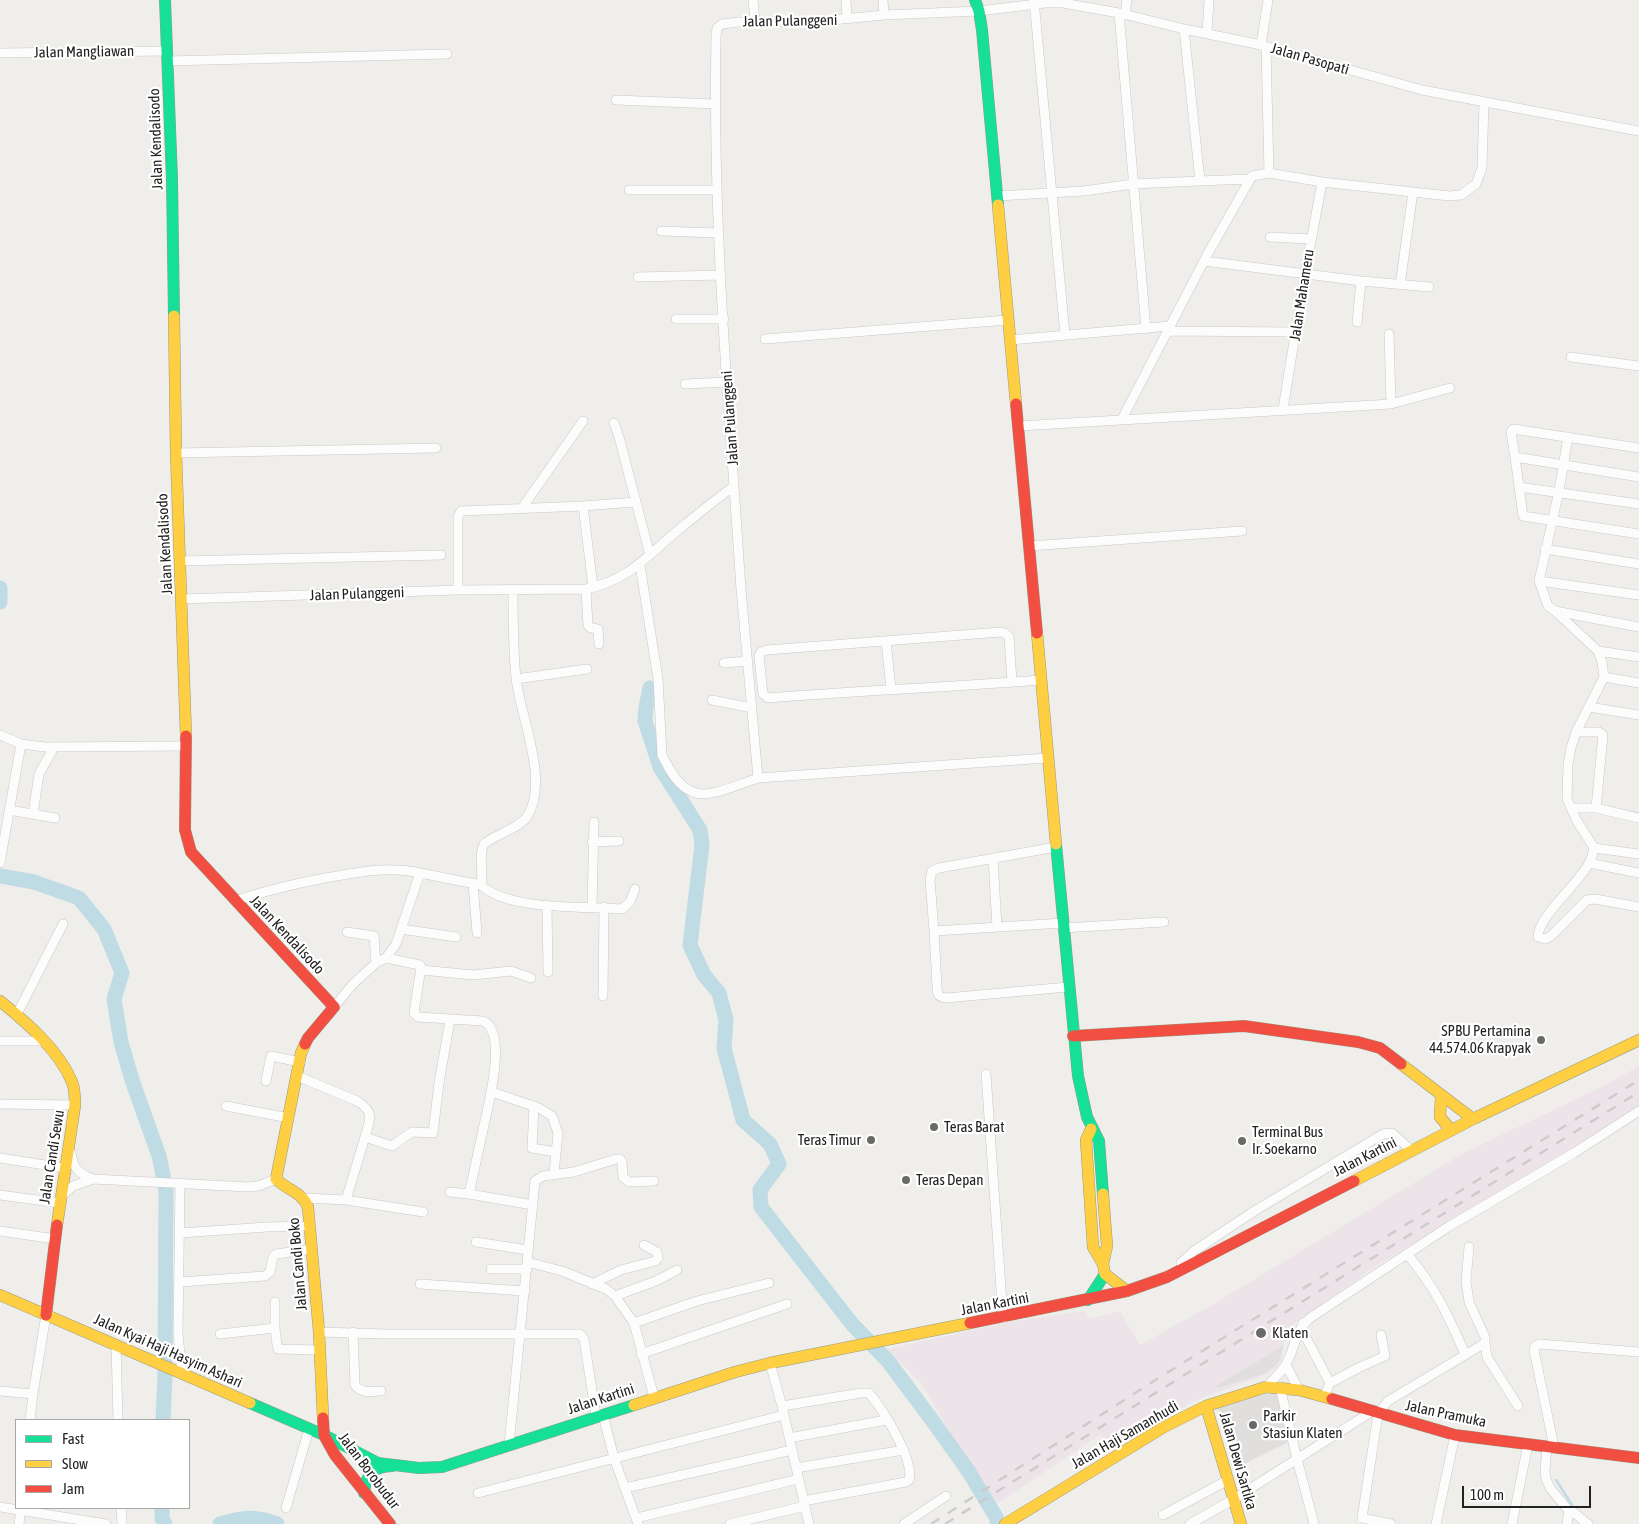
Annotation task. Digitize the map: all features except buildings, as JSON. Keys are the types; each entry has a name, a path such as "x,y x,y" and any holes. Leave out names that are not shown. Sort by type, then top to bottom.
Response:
{"main road":[{"name":"Jalan Kendalisodo","path":"165,0 174,251 176,453 186,746 185,830 191,852 198,861 334,1007"},
{"path":"977,6 982,30 1019,426 1072,1036 1082,1096 1091,1129 1099,1141 1106,1246 1104,1269 1088,1300"},
{"name":"Jalan Candi Sewu","path":"0,1001 17,1014 42,1041 67,1071 72,1083 75,1105 70,1143 64,1168 46,1315"},
{"path":"276,1179 302,1052 308,1038 334,1007"},
{"path":"1072,1036 1244,1026 1358,1042 1380,1048 1473,1119"},
{"name":"Jalan Kartini","path":"324,1435 378,1463 419,1468 442,1467 735,1372 770,1363 1003,1318 1127,1291 1167,1277 1411,1150 1639,1040"},
{"path":"1441,1096 1440,1117 1451,1130"},
{"path":"1091,1129 1086,1140 1092,1247 1104,1269 1127,1291"},
{"name":"Jalan Candi Boko","path":"276,1179 281,1185 304,1198 308,1207 324,1435"},
{"path":"1092,1247 1106,1246"},
{"name":"Jalan Kyai Haji Hasyim Ashari","path":"0,1296 324,1435"},
{"name":"Jalan Haji Samanhudi","path":"1005,1524 1164,1427 1206,1406 1266,1387 1280,1387"},
{"name":"Jalan Pramuka","path":"1280,1387 1299,1390 1454,1435 1639,1458"},
{"name":"Jalan Dewi Sartika","path":"1206,1406 1241,1524"},
{"name":"Jalan Borobudur","path":"324,1435 336,1455 390,1524"},
{"path":"364,1492 368,1475 373,1470 382,1466 397,1466"}],"street":[{"path":"753,0 755,21"},
{"path":"846,0 847,19"},
{"path":"883,0 884,16"},
{"path":"1127,0 1122,14 1133,184 1146,328"},
{"path":"1207,33 1209,0"},
{"path":"1268,0 1263,46 1269,173"},
{"path":"1034,2 1065,334"},
{"name":"Jalan Pasopati","path":"977,6 1034,2 1063,4 1122,14 1263,46 1422,90 1639,131"},
{"name":"Jalan Pulanggeni","path":"182,600 458,590 590,588 618,578 646,559 734,486 718,233 715,104 717,28 722,24 755,21 787,22 847,19 977,6"},
{"path":"1184,29 1200,181"},
{"name":"Jalan Mangliawan","path":"0,53 167,49 448,54"},
{"path":"616,100 715,104"},
{"path":"1122,419 1249,179 1256,174 1269,173 1322,182 1448,196 1461,195 1476,184 1482,168 1484,103"},
{"path":"997,196 1053,193 1133,184 1249,179"},
{"name":"Jalan Mahameru","path":"1283,409 1322,182"},
{"path":"629,190 717,190"},
{"path":"1400,285 1413,192"},
{"path":"661,231 718,233"},
{"path":"1270,237 1311,239"},
{"path":"1204,261 1361,281 1429,287"},
{"path":"638,276 720,275"},
{"path":"1357,322 1361,281"},
{"path":"676,319 724,319"},
{"path":"765,339 1008,320"},
{"path":"1010,340 1146,328 1296,332"},
{"path":"1389,334 1390,404"},
{"path":"1571,357 1639,366"},
{"path":"685,384 728,382"},
{"path":"1019,426 1390,404 1450,388"},
{"path":"522,508 583,421"},
{"path":"614,423 619,437 646,559 658,679 662,755 676,780 689,792 702,795 758,778 1047,758"},
{"path":"1639,448 1513,430 1511,432 1523,516 1639,534"},
{"path":"1568,437 1559,491 1539,581 1548,606 1598,651 1604,677 1570,748 1567,795 1571,808 1594,848 1639,854"},
{"path":"176,453 436,448"},
{"path":"1515,458 1639,476"},
{"path":"734,486 758,778"},
{"path":"1519,486 1639,504"},
{"path":"458,590 459,513 461,511 632,502"},
{"path":"583,506 590,588 588,625 591,628 598,629 599,644"},
{"path":"1029,546 1242,531"},
{"path":"1545,549 1639,564"},
{"path":"180,561 441,555"},
{"path":"1539,581 1639,594"},
{"path":"477,933 477,884 483,878 481,848 484,844 526,818 535,795 535,774 516,679 513,590"},
{"path":"1555,611 1639,627"},
{"path":"1012,682 1009,637 1001,632 761,652 759,656 762,691 764,696 768,698 890,689 1012,682 1040,680"},
{"path":"886,641 890,689"},
{"path":"1598,651 1639,657"},
{"path":"724,663 748,661"},
{"path":"516,679 587,669"},
{"path":"1604,677 1639,683"},
{"path":"712,700 752,708"},
{"path":"1589,707 1639,715"},
{"path":"1576,732 1599,732 1603,735 1596,808"},
{"path":"0,735 21,744 54,747 186,746"},
{"path":"1,860 21,744"},
{"path":"33,814 39,774 54,747"},
{"path":"1571,808 1596,808 1639,818"},
{"path":"9,810 55,818"},
{"path":"592,907 592,842 594,822"},
{"path":"592,842 619,841"},
{"path":"1056,846 939,868 932,871 930,880 937,986 938,994 946,998 1068,987"},
{"path":"1594,848 1589,863 1546,918 1540,928 1538,937 1545,939 1551,936 1587,900 1595,899 1639,907"},
{"path":"993,858 997,927"},
{"path":"1589,863 1639,873"},
{"path":"235,900 298,883 386,869 420,872 477,884 490,893 506,899 547,905 622,909 630,902 635,889"},
{"path":"334,1007 353,984 376,963 386,958 396,944 420,872"},
{"path":"547,905 548,972"},
{"path":"603,996 604,908"},
{"path":"934,931 997,927 1164,922"},
{"path":"17,1014 63,924"},
{"path":"401,929 456,938"},
{"path":"347,932 374,936 376,940 376,963"},
{"path":"386,958 420,965 415,1015 422,1018 483,1021 489,1026 495,1037 492,1092 469,1194"},
{"path":"421,970 473,975 511,971 531,978"},
{"path":"365,1137 391,1146 414,1131 433,1133 439,1083 450,1020"},
{"path":"0,1041 42,1041"},
{"path":"266,1081 271,1056 300,1062"},
{"path":"986,1074 1003,1318"},
{"path":"297,1076 357,1101 365,1106 370,1117 346,1200"},
{"path":"492,1092 548,1112 556,1124 558,1133 554,1173"},
{"path":"0,1104 75,1105"},
{"path":"226,1106 289,1118"},
{"path":"534,1106 532,1148 556,1152"},
{"path":"1330,1383 1303,1332 1303,1323 1448,1227 1574,1153 1622,1120 1639,1111"},
{"path":"1167,1277 1194,1251 1256,1210 1383,1134 1392,1133 1411,1150"},
{"path":"70,1143 72,1163 75,1168 82,1175 93,1179 253,1187 276,1179"},
{"path":"0,1158 64,1168"},
{"path":"509,1444 526,1291 535,1181 554,1173 574,1172 620,1159 623,1177 629,1182 654,1181"},
{"path":"0,1196 60,1201 73,1186 93,1179"},
{"path":"176,1183 180,1233 178,1334 182,1374"},
{"path":"450,1192 533,1205"},
{"path":"304,1198 346,1200 414,1211"},
{"path":"180,1233 308,1226"},
{"path":"0,1231 55,1239"},
{"path":"476,1242 528,1250"},
{"path":"592,1284 621,1270 655,1261 658,1258 657,1252 644,1245"},
{"path":"1469,1246 1466,1281 1469,1302 1484,1337 1487,1357 1518,1406"},
{"path":"180,1282 265,1276 270,1272 273,1257 276,1254 312,1249"},
{"path":"1408,1254 1438,1295 1464,1354"},
{"path":"490,1269 527,1266 562,1271 606,1289 615,1296 634,1324 654,1398"},
{"path":"615,1296 656,1281 676,1270"},
{"path":"634,1324 697,1301 769,1283"},
{"path":"420,1284 526,1291"},
{"path":"275,1302 275,1328 278,1349 319,1350"},
{"path":"641,1354 787,1304"},
{"path":"30,1419 46,1315"},
{"name":"Jalan Haji Samanhudi","path":"1266,1387 1286,1365 1294,1339 1303,1323"},
{"path":"220,1334 275,1328"},
{"path":"318,1332 390,1334 577,1333 582,1335 600,1415 637,1521 798,1479"},
{"path":"353,1332 355,1385 361,1391 381,1391"},
{"path":"1324,1397 1330,1383 1385,1356 1381,1335"},
{"path":"1190,1524 1375,1413 1388,1401 1485,1343"},
{"path":"1588,1524 1572,1511 1569,1511 1550,1488 1546,1480 1545,1470 1551,1447 1534,1350 1535,1346 1540,1344 1639,1352"},
{"path":"116,1345 118,1419"},
{"path":"770,1363 790,1438 809,1524"},
{"path":"1286,1365 1299,1390"},
{"path":"1280,1387 1296,1459 1314,1524"},
{"path":"0,1391 33,1394"},
{"path":"478,1494 783,1411 866,1392 870,1395 904,1450 910,1475 908,1482 804,1503 730,1524"},
{"path":"1375,1413 1361,1521 1391,1524"},
{"path":"790,1438 886,1420"},
{"path":"286,1508 309,1429"},
{"path":"1436,1524 1454,1435"},
{"path":"1512,1524 1528,1444"},
{"path":"626,1488 792,1450"},
{"path":"796,1468 904,1450"},
{"path":"1162,1514 1228,1480"},
{"path":"904,1524 946,1496"},
{"path":"0,1507 15,1508"},
{"path":"19,1524 20,1509 106,1524"},
{"path":"121,1509 122,1524"},
{"path":"1568,1524 1569,1511"}],"shaded area":[{"path":"1639,1066 1639,1107 1376,1266 1291,1326 1295,1334 1284,1342 1282,1357 1278,1367 1263,1376 1196,1400 1113,1452 1100,1435 993,1506 921,1383 887,1349 1009,1322 1085,1311 1090,1319 1120,1311 1140,1345 1210,1306 1462,1154 1605,1085"},
{"path":"1283,1346 1281,1357 1275,1366 1263,1374 1218,1388 1216,1386"},
{"name":"Parkir Stasiun Klaten","path":"1276,1392 1289,1442 1234,1469 1218,1408"}],"waterway":[{"path":"0,588 0,602"},
{"path":"650,688 645,721 660,767 700,830 702,845 690,945 704,975 719,993 726,1020 724,1048 743,1120 770,1144 779,1164 760,1190 761,1207 852,1324 888,1361 969,1472 996,1517 998,1524"},
{"path":"0,876 34,882 79,898 104,929 122,973 114,999 121,1042 132,1080 159,1156 166,1190 163,1419"},
{"path":"1556,1480 1574,1508"},
{"path":"162,1509 162,1519 165,1524"},
{"path":"220,1524 248,1518 262,1519 277,1524"}],"railway":[{"path":"931,1524 1157,1379 1639,1080"},
{"path":"945,1524 1639,1092"}],"traffic: fast":[{"path":"165,0 172,179 174,316"},
{"path":"975,0 982,30 998,205"},
{"path":"1056,844 1078,1076 1087,1117 1099,1141 1103,1194"},
{"path":"1088,1300 1105,1274"},
{"path":"250,1403 324,1435 378,1463 419,1468 442,1467 634,1405"},
{"path":"364,1493 369,1476 375,1470 392,1466"}],"traffic: slow":[{"path":"998,205 1016,404"},
{"path":"174,316 176,453 186,736"},
{"path":"1037,633 1056,844"},
{"path":"0,1001 41,1037 59,1059 74,1087 75,1105 57,1225"},
{"path":"1354,1181 1473,1119 1639,1040"},
{"path":"305,1044 301,1053 276,1179 298,1194 308,1207 319,1332 323,1418"},
{"path":"1401,1064 1473,1119"},
{"path":"1441,1096 1440,1117 1451,1130"},
{"path":"1091,1129 1086,1140 1093,1247 1103,1264 1105,1274 1127,1291"},
{"path":"1103,1194 1107,1246 1103,1264"},
{"path":"0,1295 250,1403"},
{"path":"634,1405 735,1372 770,1363 970,1323"},
{"path":"1005,1524 1164,1427 1206,1406 1266,1387 1299,1390 1332,1399"},
{"path":"1206,1406 1241,1524"}],"traffic: jam":[{"path":"1016,404 1037,633"},
{"path":"186,736 185,830 191,852 334,1007 305,1044"},
{"path":"1073,1036 1244,1026 1358,1042 1380,1048 1401,1064"},
{"path":"970,1323 1127,1291 1167,1277 1354,1181"},
{"path":"46,1315 57,1225"},
{"path":"1332,1399 1455,1435 1639,1458"},
{"path":"323,1418 324,1435 335,1455 390,1524"}],"place":[{"name":"SPBU Pertamina 44.574.06 Krapyak","path":"1541,1040"},
{"name":"Teras Barat","path":"934,1127"},
{"name":"Teras Timur","path":"871,1140"},
{"name":"Terminal Bus Ir. Soekarno","path":"1242,1141"},
{"name":"Teras Depan","path":"906,1180"},
{"name":"Klaten","path":"1261,1333"},
{"name":"Parkir Stasiun Klaten","path":"1253,1425"}]}
